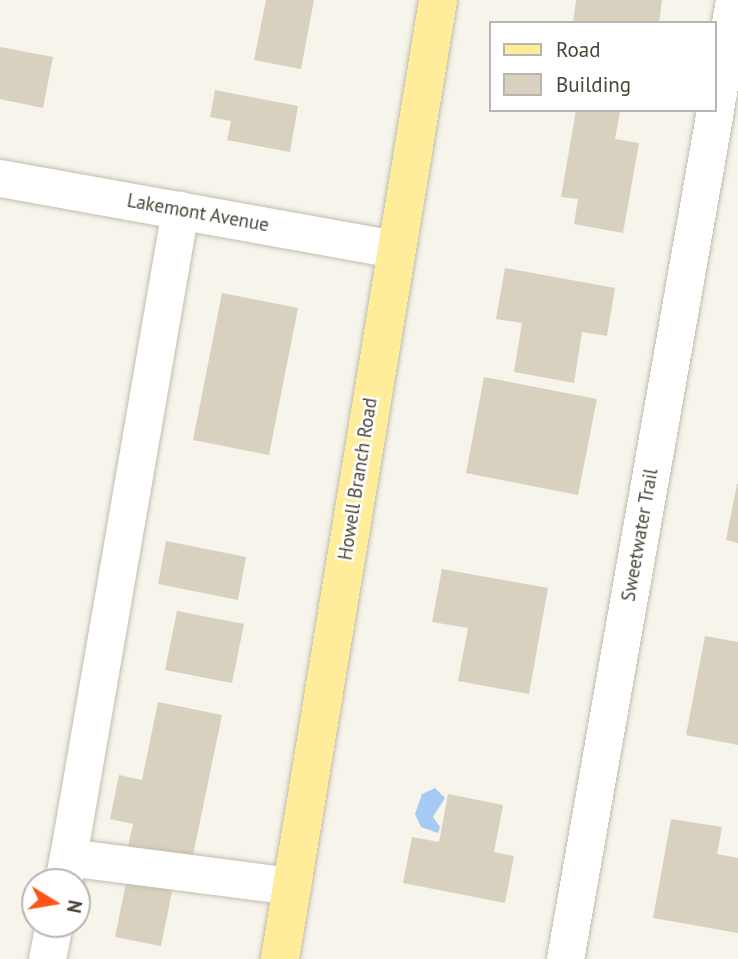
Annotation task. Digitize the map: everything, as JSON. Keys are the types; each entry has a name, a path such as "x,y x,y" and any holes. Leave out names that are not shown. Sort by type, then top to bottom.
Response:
{"main road":[{"name":"Howell Branch Road","path":"280,959 438,0"}],"street":[{"name":"Sweetwater Trail","path":"717,98 734,0"},
{"name":"Sweetwater Trail","path":"565,959 715,112"},
{"name":"Lakemont Avenue","path":"0,178 396,249"},
{"path":"65,868 180,210"},
{"path":"91,872 292,886"},
{"path":"47,959 51,938"}],"water":[{"path":"435,788 445,798 433,817 440,827 438,833 421,827 415,814 422,794"}],"building":[{"path":"266,0 314,0 301,69 254,60"},
{"path":"576,0 662,0 659,21 573,21"},
{"path":"0,47 53,57 43,108 0,99"},
{"path":"215,90 298,106 290,152 227,140 231,121 210,117"},
{"path":"576,112 620,112 615,139 639,143 623,233 574,224 578,199 561,197"},
{"path":"505,268 615,288 607,336 582,332 574,383 514,372 522,323 496,319"},
{"path":"222,293 298,308 269,455 193,440"},
{"path":"484,377 597,399 578,495 466,473"},
{"path":"738,484 738,543 726,540"},
{"path":"166,541 246,557 238,600 158,584"},
{"path":"442,569 548,588 529,694 458,681 468,628 432,622"},
{"path":"177,611 244,624 232,683 165,670"},
{"path":"705,636 738,642 738,745 686,735"},
{"path":"158,702 222,715 192,860 128,847 133,824 110,819 119,775 142,780"},
{"path":"448,794 503,805 494,852 514,856 505,903 403,883 412,837 439,842"},
{"path":"671,819 722,827 717,854 738,858 738,933 653,918"},
{"path":"127,878 173,887 161,946 115,937"}]}
